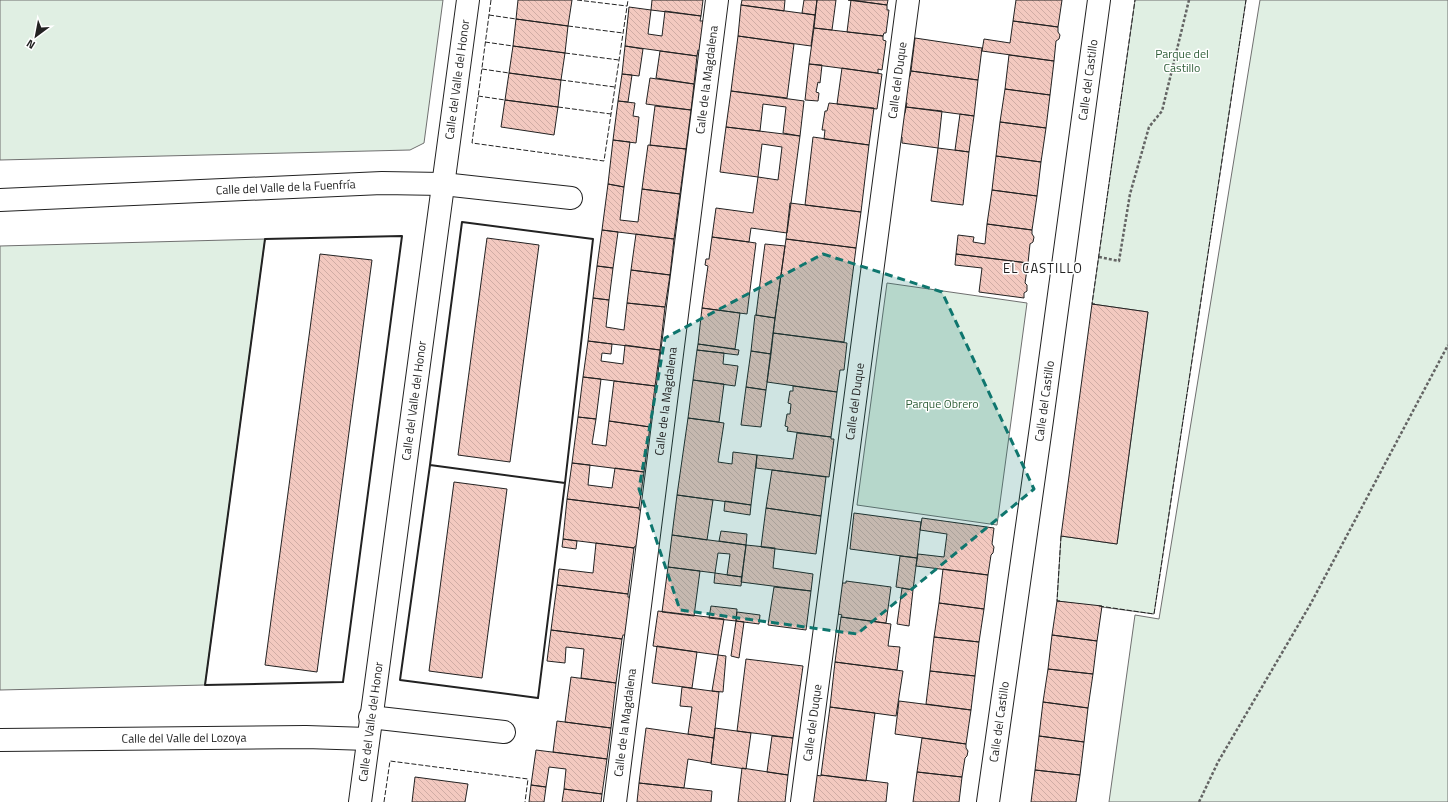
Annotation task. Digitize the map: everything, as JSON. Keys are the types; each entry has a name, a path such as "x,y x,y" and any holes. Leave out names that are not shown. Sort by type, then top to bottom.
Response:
{"street":[{"name":"Calle del Valle del Honor","path":"360,802 370,717 468,0"},
{"name":"Calle de la Magdalena","path":"615,802 717,0"},
{"name":"Calle del Duque","path":"802,802 908,0"},
{"name":"Calle del Castillo","path":"988,802 1099,0"},
{"name":"Calle del Valle de la Fuenfría","path":"0,200 382,183 443,184 571,198"},
{"path":"370,717 504,732"},
{"name":"Calle del Valle del Lozoya","path":"0,740 306,737 368,739"}],"path":[{"path":"1099,258 1119,261 1130,194 1149,127 1162,111 1189,0"},
{"path":"1199,802 1218,762 1310,605 1448,345"}],"highlighted area":[{"path":"823,254 942,292 1034,489 857,634 680,610 639,489 665,338"}],"green space":[{"path":"0,0 443,0 424,143 410,150 0,160"},
{"name":"Parque del Castillo","path":"1135,0 1246,0 1154,614 1057,601 1061,536 1117,544 1148,312 1092,304"},
{"path":"1260,0 1448,0 1448,802 1109,802 1135,615 1159,619"},
{"path":"265,239 205,685 0,690 0,246"},
{"name":"Parque Obrero","path":"887,283 1027,303 997,525 857,505"}],"building":[{"path":"518,0 572,0 568,26 516,19"},
{"path":"652,0 703,0 701,16 651,10"},
{"path":"742,0 785,0 784,11 741,5"},
{"path":"804,0 817,0 815,15 802,13"},
{"path":"817,0 836,0 832,30 814,28"},
{"path":"848,0 888,0 887,5"},
{"path":"851,0 887,5 887,10 889,10 886,33 884,33 883,36 847,32"},
{"path":"1016,0 1062,0 1058,27 1013,21"},
{"path":"741,5 815,15 811,46 738,36"},
{"path":"629,7 651,10 648,34 662,36 665,11 701,16 700,21 704,21 701,51 698,50 697,56 625,46"},
{"path":"516,19 568,26 565,53 513,46"},
{"path":"1013,21 1058,27 1058,32 1060,35 1059,39 1056,41 1054,61 982,51 984,39 1010,43"},
{"path":"814,28 883,36 883,40 886,41 882,70 878,69 878,73 809,64"},
{"path":"738,36 794,44 787,98 731,91"},
{"path":"915,38 982,48 978,80 911,71"},
{"path":"513,46 565,53 561,80 509,73"},
{"path":"625,46 643,49 639,76 622,74"},
{"path":"660,51 697,56 694,84 656,78"},
{"path":"1009,55 1054,61 1050,95 1005,89"},
{"path":"809,64 822,65 820,83 818,82 816,92 819,93 818,101 805,100"},
{"path":"842,68 882,74 877,109 837,104"},
{"path":"911,71 978,80 974,116 906,107 907,103 902,103 906,76 910,76"},
{"path":"509,73 561,80 558,107 505,100"},
{"path":"622,74 632,75 628,102 618,101"},
{"path":"650,78 694,84 691,110 646,104"},
{"path":"1005,89 1050,95 1046,128 1000,122"},
{"path":"731,91 804,101 800,136 783,133 786,107 763,104 760,131 726,127"},
{"path":"505,100 558,107 554,135 501,127"},
{"path":"618,101 635,103 633,116 639,117 636,143 613,140"},
{"path":"829,103 874,108 869,145 824,139 825,130 822,130 825,111 827,111"},
{"path":"655,106 691,110 686,149 650,145"},
{"path":"906,107 942,111 938,148 902,143 902,137 898,137 901,112 905,113"},
{"path":"960,114 974,116 969,152 955,150"},
{"path":"1000,122 1046,128 1041,162 996,156"},
{"path":"726,127 800,136 787,233 751,228 749,242 712,237 716,208 753,213 758,177 720,172","holes":["762,144 782,147 778,180 758,177"]},
{"path":"813,137 869,145 861,212 805,205"},
{"path":"613,140 630,142 624,187 608,184"},
{"path":"648,145 686,149 680,194 642,189"},
{"path":"938,148 969,152 963,205 931,201"},
{"path":"996,156 1041,162 1037,196 992,190"},
{"path":"608,184 624,187 620,220 638,222 642,189 680,194 674,239 602,230"},
{"path":"992,190 1037,196 1032,230 987,224"},
{"path":"790,203 861,212 856,248 786,239"},
{"path":"987,224 1032,230 1034,237 1033,242 1030,244 1028,263 956,254 958,235 974,237 973,242 985,244"},
{"path":"602,230 618,232 613,268 597,266"},
{"path":"636,234 674,239 670,275 631,270"},
{"path":"712,237 756,243 747,314 702,308 708,266 705,265 706,259 709,259"},
{"path":"487,238 539,245 510,462 458,455"},
{"path":"786,239 856,248 844,342 773,333"},
{"path":"765,244 785,246 775,318 756,315"},
{"path":"320,254 372,260 317,672 265,665"},
{"path":"956,254 1028,263 1025,283 1027,285 1027,291 1024,293 1024,298 979,292 982,268 955,265"},
{"path":"597,266 613,268 609,300 593,298"},
{"path":"631,270 670,275 665,307 627,303"},
{"path":"593,298 609,300 606,327 624,330 627,303 665,307 660,350 588,341"},
{"path":"1092,304 1148,312 1117,544 1061,536"},
{"path":"702,308 740,313 735,349 698,344"},
{"path":"755,315 775,318 771,354 751,351"},
{"path":"773,333 847,343 844,370 840,370 837,392 767,382"},
{"path":"588,341 612,344 611,354 602,353 601,361 623,364 625,345 660,350 655,386 583,377"},
{"path":"698,344 739,350 738,355 697,350"},
{"path":"697,350 724,353 723,364 738,366 735,386 693,380"},
{"path":"751,351 771,354 766,390 746,387"},
{"path":"583,377 601,379 596,419 578,417"},
{"path":"693,380 724,384 719,422 688,418"},
{"path":"614,381 655,386 650,427 609,421"},
{"path":"793,386 837,392 831,437 787,431 788,427 785,426 787,414 790,414 791,404 788,403 790,391 793,391"},
{"path":"746,387 766,390 761,427 741,425"},
{"path":"578,417 596,419 592,444 606,446 609,421 650,427 644,472 572,463"},
{"path":"688,418 724,423 718,462 732,464 733,452 757,455 751,505 677,495"},
{"path":"797,433 831,437 831,439 834,439 829,477 756,468 757,455 793,459"},
{"path":"572,463 590,465 588,485 612,488 615,468 644,472 639,508 567,499"},
{"path":"772,470 826,477 821,516 766,508"},
{"path":"454,482 507,489 482,678 429,671"},
{"path":"677,495 713,500 707,540 672,535"},
{"path":"567,499 639,508 639,510 643,510 638,546 635,546 634,548 563,539"},
{"path":"725,501 751,505 750,515 724,511"},
{"path":"766,508 821,516 816,554 761,547"},
{"path":"854,513 921,522 917,558 850,549"},
{"path":"922,518 994,528 992,544 994,547 991,555 988,575 916,566 918,554 944,557 947,534 920,530"},
{"path":"721,531 747,534 746,545 719,541"},
{"path":"672,535 746,545 742,577 727,575 730,554 718,553 715,573 668,567"},
{"path":"563,539 577,541 576,549 562,547"},
{"path":"596,543 634,548 628,594 557,585 559,569 593,573"},
{"path":"746,545 775,548 773,568 813,574 811,591 741,582"},
{"path":"900,556 917,558 913,590 896,587"},
{"path":"668,567 700,571 694,616 662,612"},
{"path":"943,569 988,575 984,609 939,603"},
{"path":"715,573 742,577 741,586 714,583"},
{"path":"846,581 891,587 886,623 841,617 842,615 838,614 842,583 846,583"},
{"path":"557,585 628,594 628,597 631,598 626,635 623,635 622,639 551,630"},
{"path":"774,587 811,591 806,630 768,625"},
{"path":"902,588 913,590 909,626 897,624"},
{"path":"1057,601 1102,606 1097,641 1052,635"},
{"path":"939,603 984,609 979,642 934,637"},
{"path":"711,606 737,609 736,621 709,618"},
{"path":"658,611 724,619 718,655 653,646"},
{"path":"737,612 760,615 759,624 736,621"},
{"path":"841,617 891,624 888,646 900,647 897,670 835,662"},
{"path":"736,621 744,622 739,658 731,656"},
{"path":"551,630 622,639 616,683 581,678 584,649 566,647 565,663 547,661"},
{"path":"1052,635 1097,641 1093,674 1048,669"},
{"path":"934,637 979,642 975,676 930,671"},
{"path":"657,646 697,652 692,688 652,683"},
{"path":"718,655 726,656 723,692 712,691"},
{"path":"746,659 803,666 793,738 737,731"},
{"path":"835,662 903,671 896,716 830,707"},
{"path":"1048,669 1093,674 1088,708 1043,702"},
{"path":"930,671 975,676 971,710 926,704"},
{"path":"571,677 616,683 611,728 565,722"},
{"path":"682,687 719,692 714,738 688,734 692,707 680,706"},
{"path":"899,701 971,710 966,744 895,734"},
{"path":"1043,702 1088,708 1084,742 1039,736"},
{"path":"830,707 875,713 866,781 821,775"},
{"path":"557,721 611,728 607,759 553,752"},
{"path":"646,728 714,738 711,763 688,759 684,788 639,783"},
{"path":"715,728 751,733 746,769 711,764"},
{"path":"772,736 793,738 788,775 767,772"},
{"path":"1039,736 1084,742 1080,775 1035,770"},
{"path":"922,738 966,744 968,751 965,758 962,777 917,772"},
{"path":"536,750 607,759 602,794 564,789 566,769 549,767 546,787 531,785"},
{"path":"742,768 788,775 785,802 738,802"},
{"path":"1035,770 1080,775 1076,802 1031,802"},
{"path":"917,772 962,777 959,802 913,802"},
{"path":"816,775 888,783 886,802 813,802"},
{"path":"415,777 468,784 465,802 412,802"},
{"path":"639,783 712,791 711,802 637,802"},
{"path":"531,785 546,787 544,802 529,802"},
{"path":"564,789 602,794 601,802 562,802"}],"fence":[{"path":"491,0 472,143 604,161 628,0"},
{"path":"577,0 627,6"},
{"path":"1095,304 1092,304 1135,0"},
{"path":"1099,606 1154,614 1246,0"},
{"path":"489,15 516,19"},
{"path":"568,26 623,33"},
{"path":"485,42 513,46"},
{"path":"565,53 619,60"},
{"path":"482,69 509,73"},
{"path":"561,80 615,87"},
{"path":"478,96 505,100"},
{"path":"558,107 611,114"},
{"path":"1060,601 1057,601 1061,536 1063,537"},
{"path":"384,802 390,761 528,779 525,802"}],"wall":[{"path":"462,222 593,239 565,483 430,465 462,222"},
{"path":"402,236 343,682 205,685 265,239 402,236"},
{"path":"430,465 400,680 538,698 565,483"}],"district":[{"name":"EL CASTILLO","path":"1043,268"}]}
